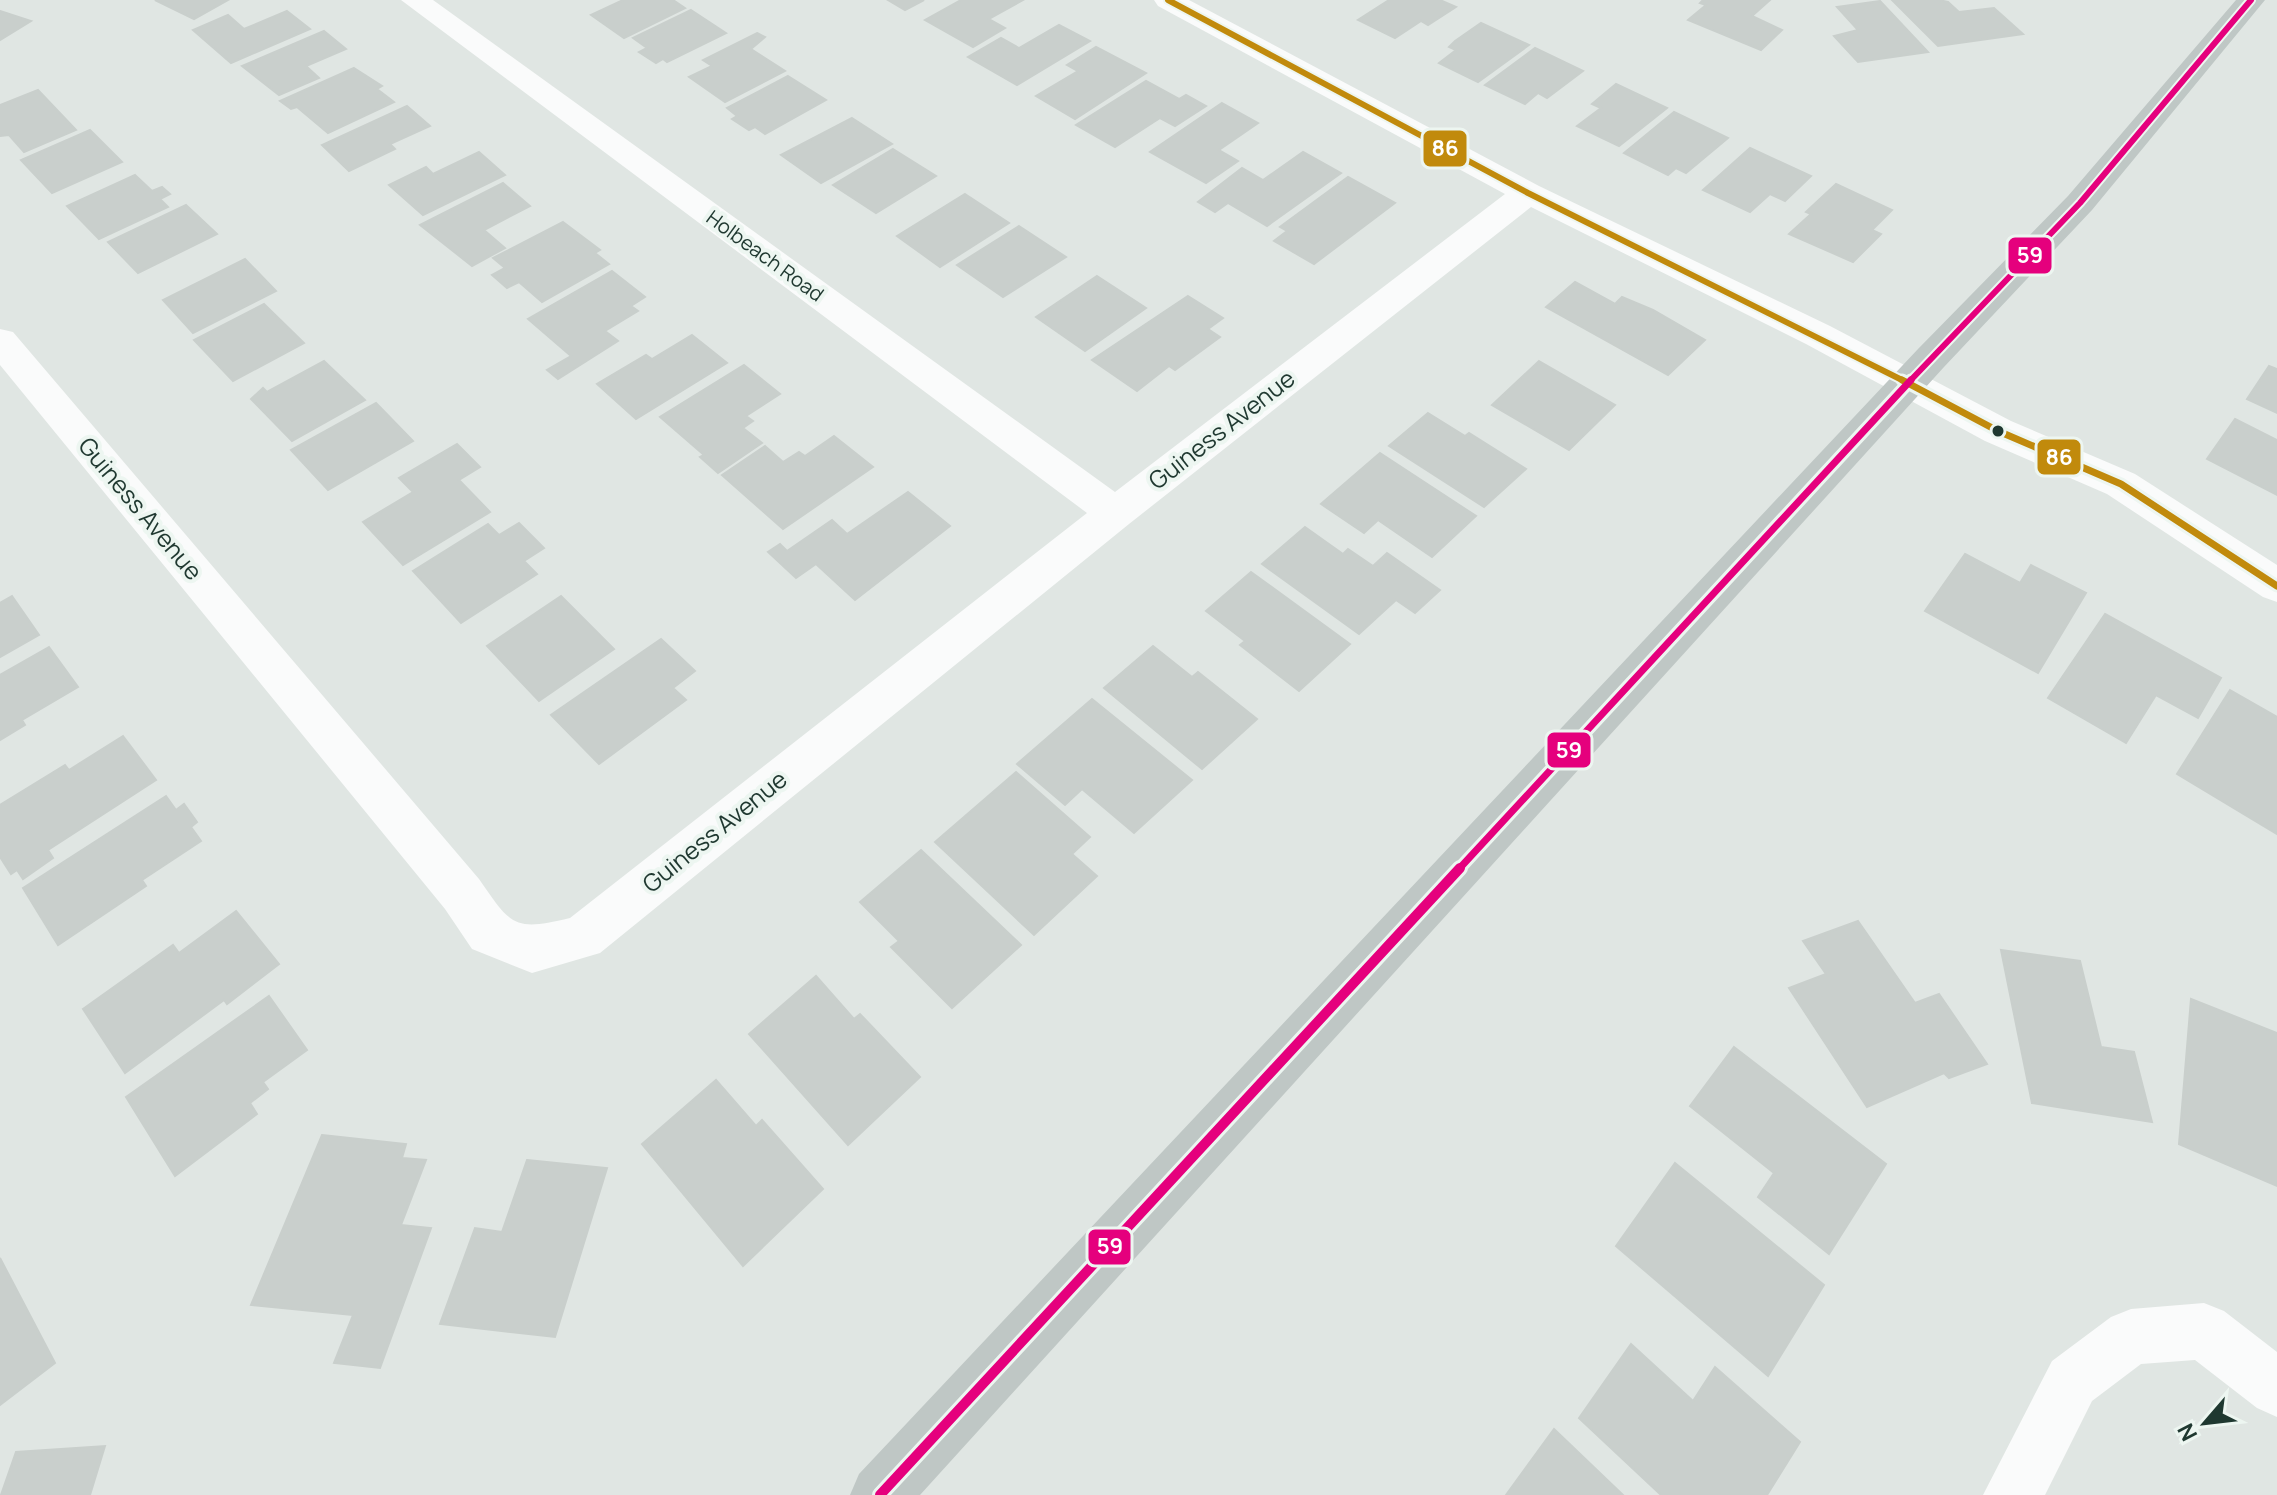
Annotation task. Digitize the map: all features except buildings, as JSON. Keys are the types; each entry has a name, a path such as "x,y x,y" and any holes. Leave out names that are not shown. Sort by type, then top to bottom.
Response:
{"main road":[{"path":"880,1495 1909,383 2080,203 2251,0"}],"street":[{"name":"Holbeach Road","path":"415,0 1115,513"},
{"path":"1168,0 1528,193 1909,383 1998,431 2121,484 2277,586"},
{"name":"Guiness Avenue","path":"0,341 452,882 489,933 532,950 583,937 1115,513 1528,193"},
{"path":"2013,1495 2072,1381 2131,1337 2204,1331 2277,1388"}],"transit line":[{"name":"86","path":"1168,0 1528,193 1818,335 1998,431 2121,484 2277,586"},
{"name":"59","path":"880,1495 1931,358 2080,203 2251,0"}]}
